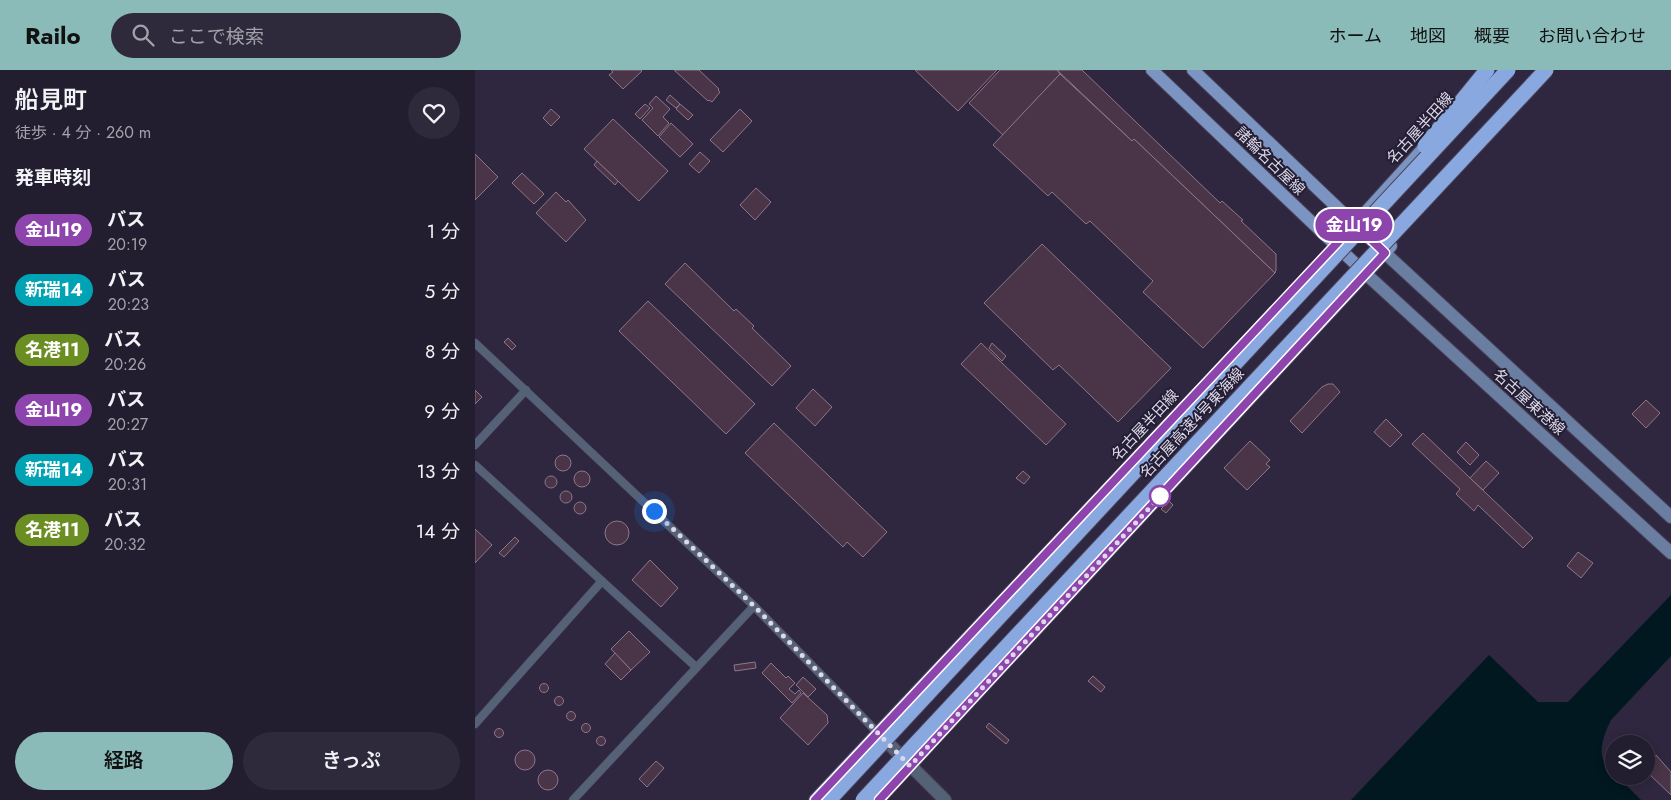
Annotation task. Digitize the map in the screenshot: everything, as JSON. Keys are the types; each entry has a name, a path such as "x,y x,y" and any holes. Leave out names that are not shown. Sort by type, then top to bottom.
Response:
{"highway":[{"path":"1333,252 1487,70"},
{"name":"名古屋高速4号東海線","path":"829,800 1333,252 1508,70"},
{"name":"名古屋高速4号東海線","path":"863,800 1546,70"}],"main road":[{"name":"諸輪名古屋線","path":"1153,70 1333,252 1366,274"},
{"name":"諸輪名古屋線","path":"1193,70 1385,253"},
{"name":"名古屋半田線","path":"815,800 1333,252 1355,224 1495,70"},
{"path":"879,800 1555,70"},
{"name":"名古屋東港線","path":"1385,253 1671,517"},
{"name":"名古屋東港線","path":"1366,274 1671,553"}],"street":[{"path":"878,733 945,800"}],"lane":[{"path":"475,343 754,606 878,733"},
{"path":"475,445 526,390"},
{"path":"475,466 696,667"},
{"path":"475,724 602,581"},
{"path":"573,800 754,606"}],"water":[{"path":"1671,595 1671,656 1611,720 1604,736 1602,748 1605,763 1605,785 1626,785 1641,800 1351,800 1489,655 1538,702 1568,702"}],"building":[{"path":"611,70 642,71 623,89 609,75 613,72"},
{"path":"674,70 699,70 720,92 712,102 708,101"},
{"path":"915,70 997,70 958,111"},
{"path":"1000,70 1057,70 1060,74 1003,135 969,103"},
{"path":"1057,70 1082,70 1220,203 1222,201 1243,220 1241,221 1276,254 1275,273 1134,139 1132,141"},
{"path":"1060,74 1132,141 1134,139 1275,273 1203,348 1143,292 1153,281 1090,221 1086,224 1052,192 1048,196 993,145"},
{"path":"670,95 680,104 676,108 666,100"},
{"path":"656,96 670,109 663,117 669,123 658,136 642,120 653,108 649,104"},
{"path":"645,104 650,108 640,119 635,114"},
{"path":"680,104 693,115 688,120 676,109"},
{"path":"551,109 560,117 551,126 543,118"},
{"path":"740,109 752,121 723,152 710,140"},
{"path":"613,119 668,171 639,201 584,149"},
{"path":"671,123 693,144 680,157 659,137"},
{"path":"700,152 710,161 699,173 689,164"},
{"path":"475,154 498,177 475,200"},
{"path":"597,161 618,181 615,185 594,165"},
{"path":"522,173 544,194 534,204 512,183"},
{"path":"756,188 771,202 755,220 740,205"},
{"path":"556,192 566,202 568,200 586,220 566,242 536,213"},
{"path":"1042,244 1171,368 1118,422 1059,365 1053,370 984,303"},
{"path":"685,263 734,311 736,309 754,326 752,328 791,366 772,386 665,284"},
{"path":"648,301 755,404 726,434 619,331"},
{"path":"508,338 516,346 512,350 504,342"},
{"path":"981,343 1066,424 1046,445 961,364"},
{"path":"992,343 1006,356 1002,361 989,348"},
{"path":"1333,384 1340,392 1302,433 1290,421 1322,387"},
{"path":"813,389 832,407 815,426 796,408"},
{"path":"475,390 482,397 475,404"},
{"path":"1646,400 1660,413 1646,428 1632,414"},
{"path":"1386,419 1402,435 1390,447 1374,432"},
{"path":"774,423 887,532 863,557 847,542 843,547 745,453"},
{"path":"1423,433 1533,538 1523,548 1478,505 1474,511 1456,494 1460,489 1412,444"},
{"path":"1250,441 1270,460 1266,464 1270,467 1247,490 1224,468"},
{"path":"1466,442 1479,455 1470,465 1457,452"},
{"path":"560,455 566,455 571,460 569,469 560,471 555,466 555,460"},
{"path":"1486,461 1499,473 1483,490 1470,478"},
{"path":"579,471 585,471 590,476 588,485 579,487 574,482 574,476"},
{"path":"1023,471 1030,477 1024,484 1016,478"},
{"path":"551,476 557,482 551,488 545,482"},
{"path":"566,491 572,497 566,503 560,497"},
{"path":"1169,501 1173,505 1166,513 1161,509"},
{"path":"580,502 586,508 580,514 574,508"},
{"path":"617,521 625,525 629,533 625,541 617,545 609,541 605,533 609,525"},
{"path":"475,529 492,545 475,563"},
{"path":"515,537 519,541 504,557 499,553"},
{"path":"1578,552 1593,563 1581,578 1567,566"},
{"path":"650,560 678,588 661,607 632,580"},
{"path":"629,631 650,652 631,670 611,649"},
{"path":"615,653 631,670 621,680 605,664"},
{"path":"755,662 756,668 735,671 734,665"},
{"path":"771,663 786,678 788,676 795,683 789,689 795,694 799,690 801,693 792,703 762,673"},
{"path":"1093,676 1105,687 1101,692 1088,681"},
{"path":"803,677 816,689 808,697 796,685"},
{"path":"544,683 549,688 544,693 539,688"},
{"path":"803,693 827,715 828,723 808,745 780,718"},
{"path":"559,696 564,701 559,706 554,701"},
{"path":"571,711 576,716 571,721 566,716"},
{"path":"586,723 591,728 586,733 581,728"},
{"path":"989,723 1009,740 1006,744 986,727"},
{"path":"499,728 504,733 499,738 494,733"},
{"path":"601,736 606,741 601,746 596,741"},
{"path":"525,750 532,753 535,760 532,767 525,770 518,767 515,760 518,753"},
{"path":"1655,756 1671,772 1671,795 1655,780"},
{"path":"656,761 664,768 647,787 639,779"},
{"path":"548,770 555,773 558,780 555,787 548,790 541,787 538,780 541,773"}],"bus line":[{"name":"金山19","path":"815,800 1355,224 1385,253 879,800"}],"route":[{"path":"654,511 754,606 910,766 1167,489 1160,496"}]}
